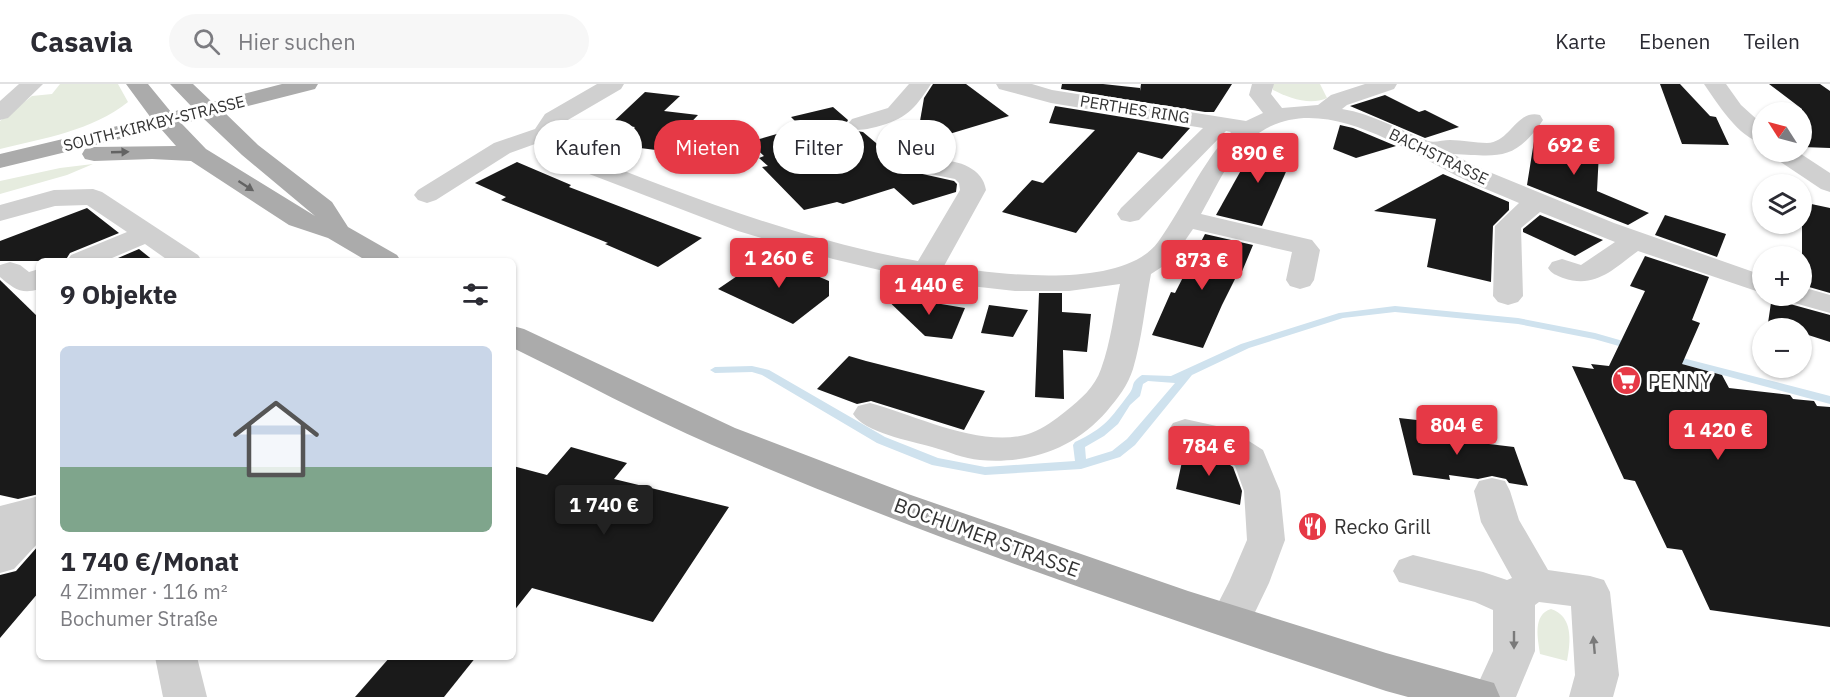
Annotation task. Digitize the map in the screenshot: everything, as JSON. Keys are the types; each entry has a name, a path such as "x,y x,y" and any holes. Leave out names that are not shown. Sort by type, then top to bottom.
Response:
{"main road":[{"path":"137,84 165,121 197,154 298,219 338,232 382,258"},
{"path":"181,84 210,110 251,131 323,208 338,232"},
{"path":"251,131 264,108 305,85"},
{"name":"SOUTH-KIRKBY-STRASSE","path":"0,161 305,85"},
{"path":"0,167 103,153 197,154"},
{"name":"BOCHUMER STRASSE","path":"516,337 691,421 810,471 1026,552 1386,672 1478,697"}],"street":[{"path":"0,113 32,84"},
{"path":"552,120 613,84"},
{"path":"864,123 893,115 903,109 920,84"},
{"path":"1263,84 1260,95 1276,115"},
{"path":"1324,112 1339,100 1386,84"},
{"path":"1715,84 1734,110 1752,127"},
{"name":"PERTHES RING","path":"1018,86 1088,102 1248,128"},
{"name":"BACHSTRASSE","path":"1248,128 1276,115 1324,112 1366,121 1429,150 1469,172 1537,201 1635,241 1752,281"},
{"path":"1429,150 1440,148 1494,150 1508,145 1521,135 1532,120"},
{"path":"1130,214 1221,123"},
{"path":"609,174 717,217 848,255 926,272 1026,285 1086,281 1138,269 1158,257 1185,219 1209,176 1248,128"},
{"path":"427,195 479,161 514,142 534,136"},
{"path":"1797,162 1830,184"},
{"path":"926,272 973,190 973,181 968,174 956,171"},
{"path":"0,213 54,198 93,196 184,258"},
{"path":"1508,296 1508,226 1537,201"},
{"path":"1185,219 1302,246 1306,250 1300,280"},
{"path":"88,258 149,233"},
{"path":"1562,268 1580,274 1590,272 1635,241"},
{"path":"870,414 902,426 978,448 1015,448 1038,444 1065,430 1087,412 1107,390 1117,369 1138,269"},
{"path":"1812,299 1830,304"},
{"path":"1185,431 1218,437 1250,459 1262,491 1266,540 1249,583 1230,621"},
{"path":"1492,491 1500,522 1525,593 1514,651 1494,697"},
{"path":"0,520 36,511"},
{"path":"0,558 36,521"},
{"path":"1413,571 1483,588 1525,593 1590,592 1597,675 1592,697"},
{"path":"177,660 185,697"}],"shaded area":[{"path":"60,84 118,84 128,102 114,112 83,127 0,149 0,121 32,96 52,94"},
{"path":"1273,84 1320,84 1327,98 1314,101 1300,100 1273,90"},
{"path":"93,164 67,175 0,194 0,181 60,168"},
{"path":"1551,609 1558,612 1567,623 1569,645 1567,661 1540,654 1539,622 1541,616"}],"building":[{"path":"933,84 966,84 1009,116 956,132 956,120 920,120 924,98"},
{"path":"1062,84 1103,84 1140,88 1140,91 1141,84 1232,84 1214,112 1205,112 1061,89"},
{"path":"1660,84 1680,84 1710,116 1716,117 1729,145 1682,144"},
{"path":"1769,84 1820,84 1830,91 1830,148 1812,147 1812,102 1793,102"},
{"path":"645,92 680,96 664,111 698,115 693,120 654,120 654,150 642,148 642,120 615,120"},
{"path":"1385,95 1419,112 1425,110 1459,127 1425,138 1350,106"},
{"path":"1055,106 1190,128 1162,159 1138,152 1076,233 1002,212 1032,180 1043,183 1095,130 1049,123"},
{"path":"833,107 848,120 794,120 791,117"},
{"path":"1340,125 1396,146 1356,158 1333,149"},
{"path":"1538,130 1584,140 1599,152 1597,191 1649,213 1628,225 1527,185 1535,135"},
{"path":"864,133 876,143 876,174 922,174 954,181 957,184 956,192 913,205 894,188 843,204 837,202 804,210 762,167 768,166 761,160 764,156 761,153 761,139 773,135 773,174 864,174"},
{"path":"1266,140 1296,149 1262,226 1216,215 1249,156"},
{"path":"517,162 534,169 534,174 545,174 571,185 569,187 702,238 658,267 605,244 608,243 501,200 506,197 475,183"},
{"path":"1443,174 1509,202 1509,210 1493,226 1491,282 1427,267 1436,219 1374,211"},
{"path":"1812,204 1830,208 1830,293 1812,288 1812,246 1802,246 1802,234 1812,234"},
{"path":"87,208 119,233 70,253 67,258 36,258 36,261 0,261 0,241"},
{"path":"1540,215 1603,240 1575,256 1523,232 1523,229"},
{"path":"1665,215 1726,234 1717,257 1655,235"},
{"path":"1205,234 1253,245 1241,274 1238,273 1203,348 1152,335 1171,292 1175,293"},
{"path":"139,249 150,258 118,258"},
{"path":"768,255 829,281 829,296 793,324 718,289"},
{"path":"1645,256 1709,277 1692,320 1700,323 1682,364 1722,375 1729,388 1790,395 1793,399 1814,401 1817,406 1830,407 1830,627 1710,610 1682,550 1667,548 1635,481 1624,479 1572,366 1594,369 1591,364 1609,366 1645,291 1630,286"},
{"path":"0,280 36,315 36,495 18,499 0,495"},
{"path":"1039,293 1062,293 1062,312 1091,314 1087,352 1063,350 1064,399 1035,397"},
{"path":"881,294 965,308 952,339 925,336"},
{"path":"989,305 1028,310 1013,337 981,333"},
{"path":"1771,306 1797,306 1830,315 1830,342 1812,336 1812,318 1769,318"},
{"path":"849,356 985,391 964,430 871,401 857,404 817,389"},
{"path":"1399,418 1435,422 1439,438 1514,447 1528,486 1509,483 1506,479 1492,476 1478,479 1449,475 1450,480 1413,475"},
{"path":"571,447 627,463 614,479 729,507 653,622 532,588 516,608 516,467 547,475"},
{"path":"1185,448 1217,456 1233,467 1242,491 1240,505 1176,489"},
{"path":"36,548 36,596 0,638 0,575 16,571"},
{"path":"387,660 474,660 444,697 355,697"}],"waterway":[{"path":"1081,465 1079,445 1114,422 1136,394 1138,383 1146,377 1172,380 1245,346 1342,315 1395,309 1518,321 1595,336 1633,347"},
{"path":"1671,358 1830,400"},
{"path":"715,370 752,369 765,372 881,440 936,462 985,471 1081,465"},
{"path":"1081,465 1116,454 1131,442 1187,375"}],"place":[{"name":"PENNY","path":"1627,381"},
{"name":"Recko Grill","path":"1313,526"}]}
